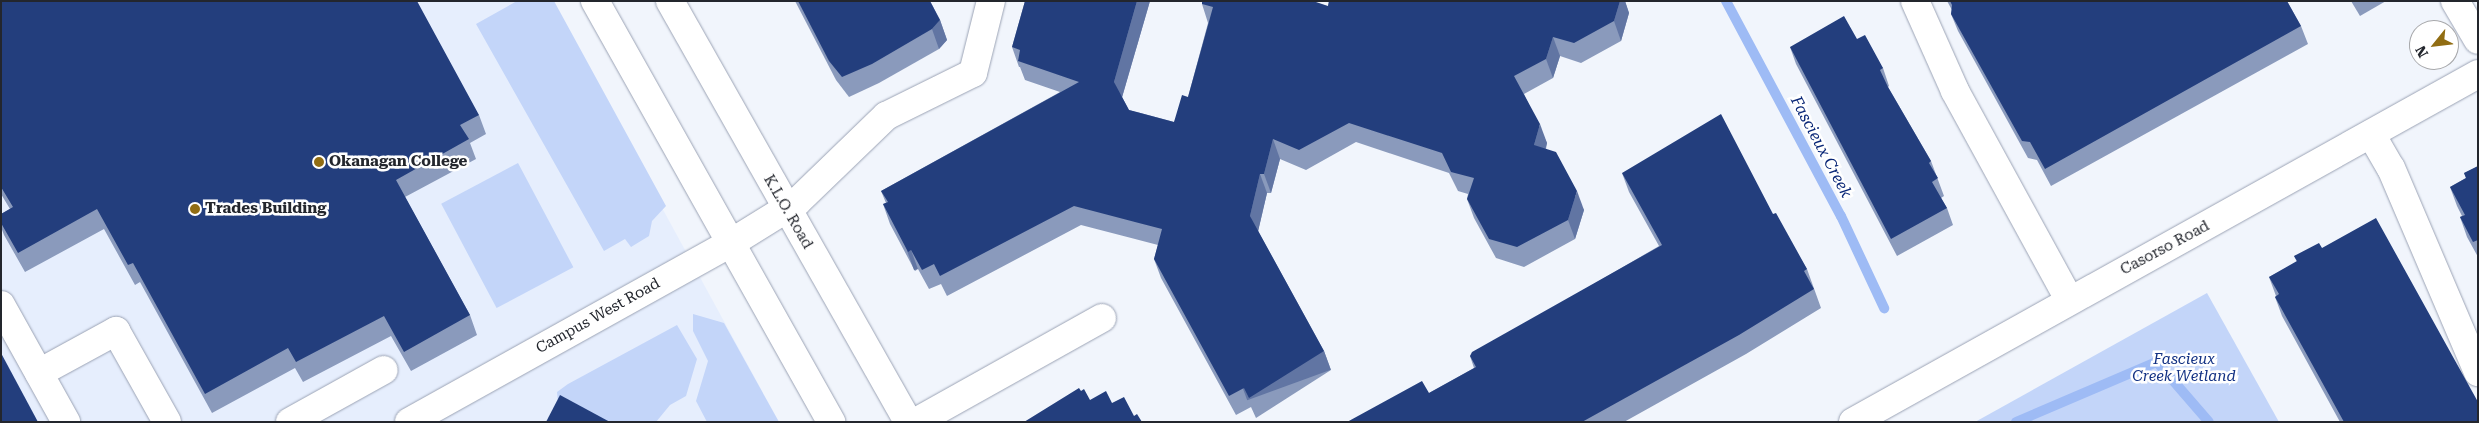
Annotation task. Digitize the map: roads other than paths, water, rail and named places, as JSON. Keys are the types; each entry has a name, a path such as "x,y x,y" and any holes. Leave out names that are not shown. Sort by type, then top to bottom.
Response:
{"street":[{"path":"595,1 832,422"},
{"name":"K.L.O. Road","path":"670,1 908,422"},
{"name":"Campus West Road","path":"410,422 731,243 786,209 886,116 973,72 990,1"},
{"path":"1915,1 1955,91 2068,299"},
{"path":"2455,1 2478,40"},
{"name":"Casorso Road","path":"1853,422 2068,299 2172,246 2478,74"},
{"path":"2371,134 2391,168 2478,372"},
{"path":"1,305 66,422"},
{"path":"916,422 1102,318"},
{"path":"39,373 116,331 166,422"},
{"path":"290,422 384,370"}],"waterway":[{"name":"Fascieux Creek","path":"1726,1 1841,216 1884,308"},
{"name":"Fascieux Creek","path":"2016,422 2157,362 2209,422"}],"place":[{"name":"Okanagan College","path":"319,162"},
{"name":"Trades Building","path":"195,209"}],"park label":[{"name":"Fascieux Creek Wetland","path":"2184,368"}]}
